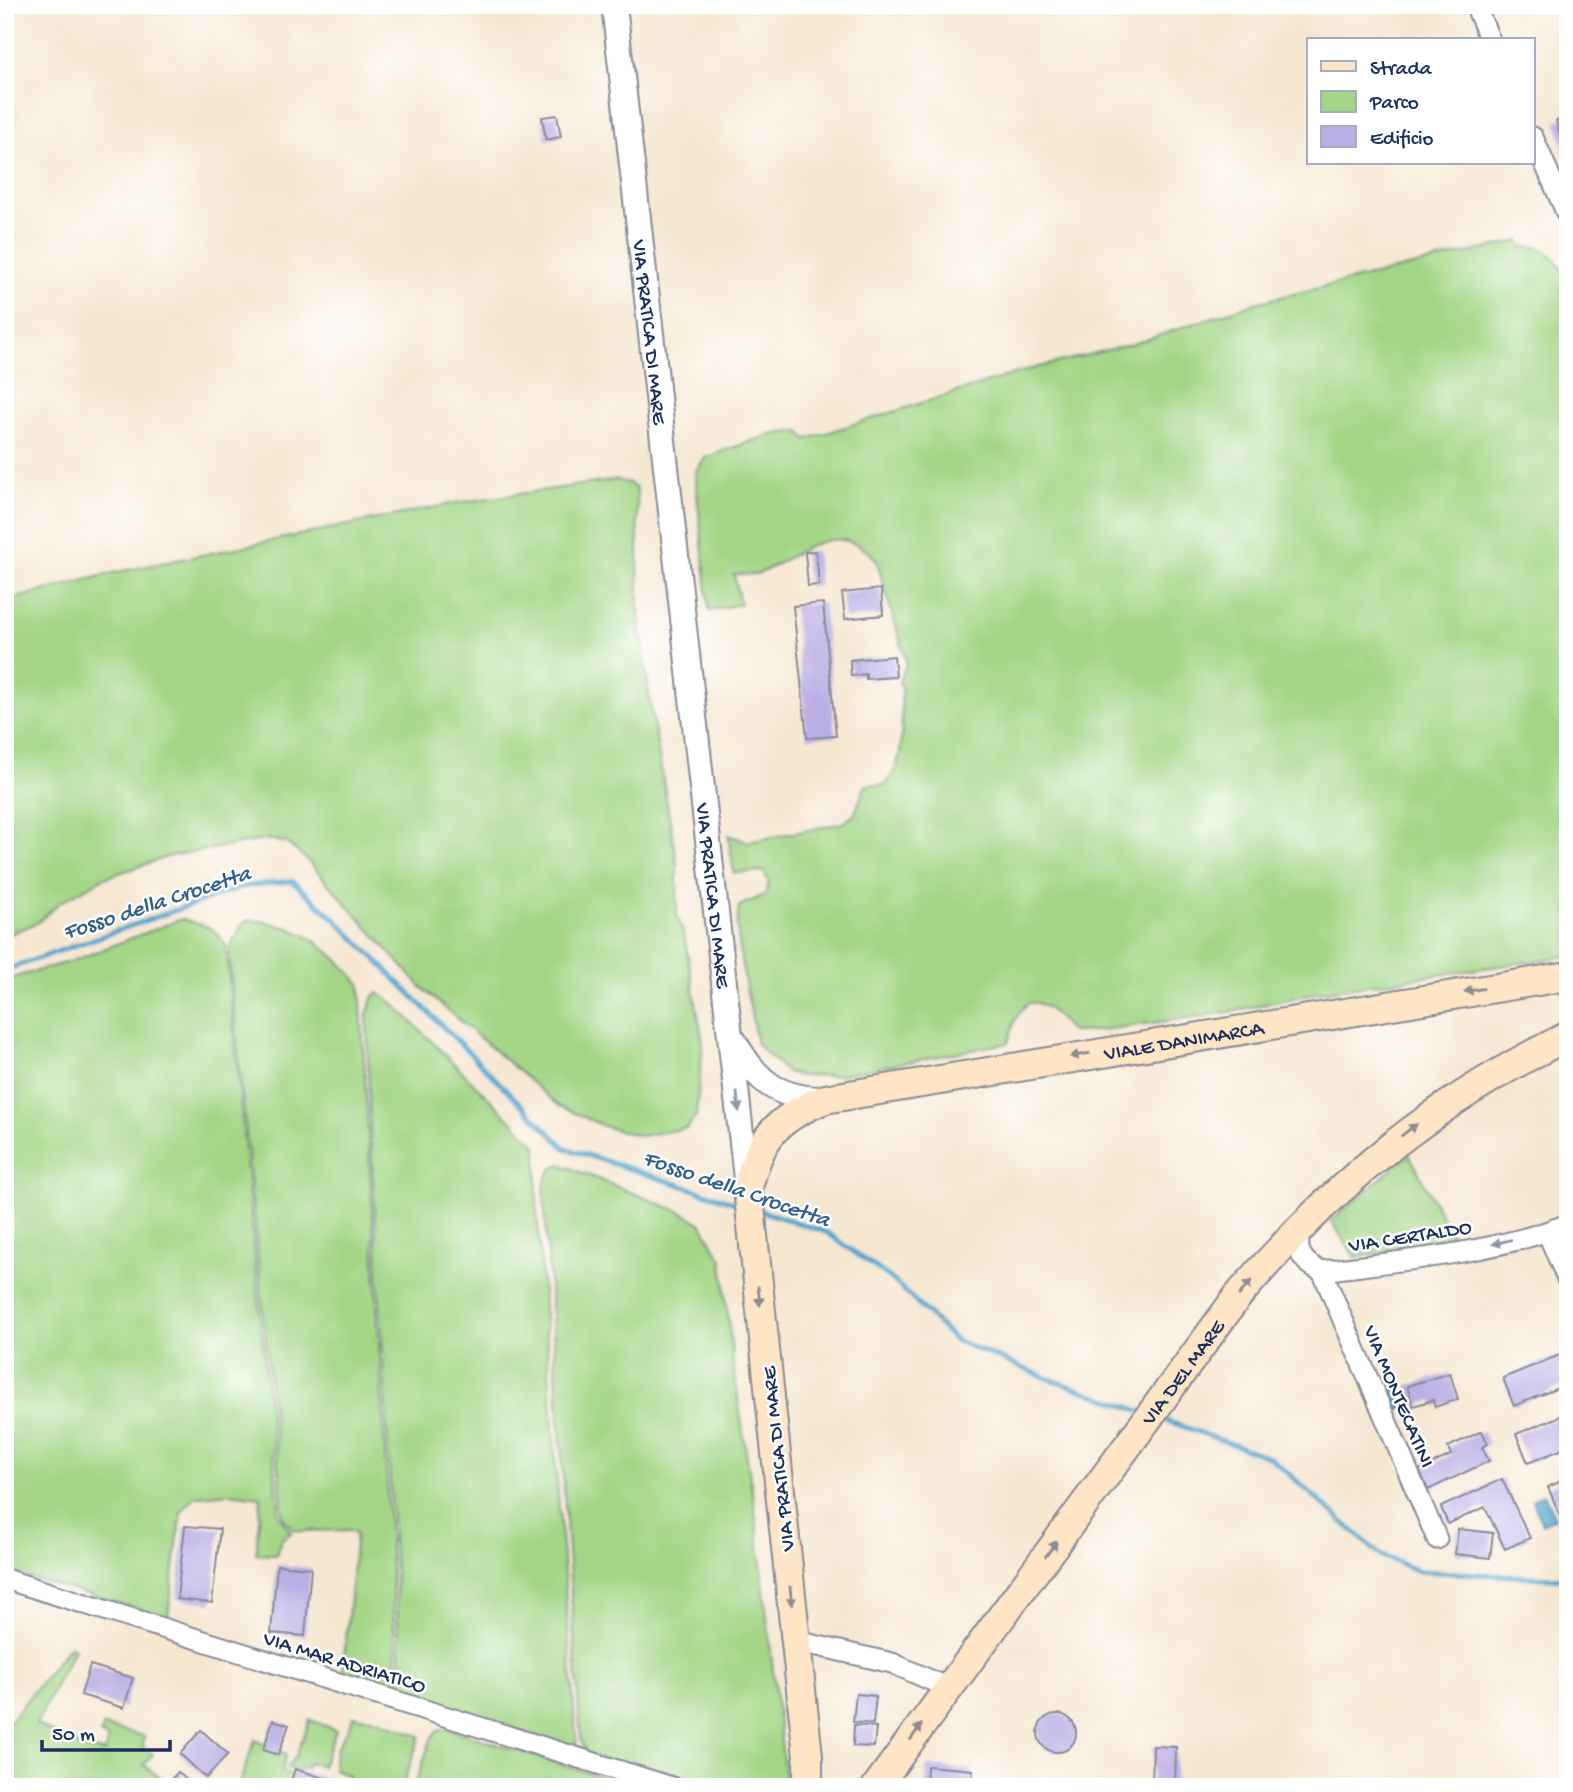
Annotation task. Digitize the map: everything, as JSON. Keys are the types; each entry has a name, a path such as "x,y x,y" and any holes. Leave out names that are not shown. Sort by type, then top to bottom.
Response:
{"main road":[{"name":"VIALE DANIMARCA","path":"748,1188 763,1142 795,1111 825,1098 1554,977 1568,993"},
{"name":"VIA DEL MARE","path":"876,1787 1238,1296 1307,1219 1380,1152 1431,1114 1510,1064 1568,1036"},
{"name":"VIA PRATICA DI MARE","path":"748,1188 808,1756 808,1787"},
{"path":"808,1756 818,1787"}],"street":[{"name":"VIA PRATICA DI MARE","path":"614,5 748,1188"},
{"path":"1475,5 1489,38"},
{"path":"1534,139 1561,186 1568,217"},
{"name":"VIALE DANIMARCA","path":"731,1034 748,1065 767,1084 805,1099 825,1098"},
{"path":"1307,1219 1300,1233 1299,1254 1308,1264 1322,1271"},
{"name":"VIA CERTALDO","path":"1322,1271 1432,1257 1547,1232 1568,1223"},
{"path":"1547,1232 1568,1281"},
{"name":"VIA MONTECATINI","path":"1322,1271 1437,1539"},
{"name":"VIA MAR ADRIATICO","path":"5,1579 672,1787"},
{"path":"796,1641 892,1662 948,1688"}],"green space":[{"path":"1519,241 1523,247 1539,248 1551,255 1568,281 1568,956 1320,992 1229,1012 1095,1031 1071,1032 1049,1009 1032,1003 1019,1013 1008,1043 839,1075 801,1076 786,1072 757,1044 737,926 739,906 765,895 769,882 763,871 734,873 728,835 748,842 843,823 854,815 866,785 885,785 897,763 902,727 902,690 899,681 907,663 876,559 861,547 847,541 833,540 805,548 759,573 734,574 740,604 709,611 695,472 706,457 769,435 798,431 807,439 1027,370 1136,343 1255,303"},
{"path":"616,480 629,483 637,489 639,611 650,703 677,863 677,916 685,939 703,1043 696,1116 687,1128 641,1136 606,1127 559,1106 421,987 308,861 287,843 269,839 170,856 104,878 59,903 37,923 5,936 5,601 113,573 456,503"},
{"path":"181,919 214,931 226,948 279,1515 291,1533 281,1540 276,1555 256,1554 261,1497 227,1493 194,1497 181,1512 168,1617 5,1571 5,980 75,960"},
{"path":"251,920 299,932 325,948 360,984 398,1696 342,1680 356,1533 350,1530 301,1531 293,1529 283,1517 230,967 230,947 244,922"},
{"path":"378,993 392,1002 537,1146 537,1211 577,1749 402,1696 370,1125 367,1014 374,996"},
{"path":"1409,1154 1455,1242 1355,1257 1331,1221"},
{"path":"560,1164 688,1215 702,1225 722,1260 734,1372 755,1511 785,1777 783,1787 693,1787 587,1754 581,1740 544,1199 546,1178"},
{"path":"70,1646 74,1649 36,1724 81,1746 105,1753 108,1738 101,1735 103,1726 144,1736 143,1748 153,1754 144,1765 172,1787 5,1787 5,1727"},
{"path":"353,1716 372,1718 420,1736 402,1787 345,1787 348,1775 334,1769 334,1760"},
{"path":"310,1720 336,1730 322,1766 310,1763 306,1768 302,1767 295,1772 287,1767 296,1756"},
{"path":"449,1729 633,1787 414,1787 432,1737 439,1730"},
{"path":"255,1740 286,1755 282,1770 294,1777 291,1787 238,1787"}],"water":[{"path":"1398,1388 1405,1407 1394,1411 1387,1392"},
{"path":"1544,1494 1555,1518 1542,1524 1532,1500"}],"building":[{"path":"454,5 483,5 483,11 454,9"},
{"path":"557,115 561,137 546,140 542,117"},
{"path":"1568,117 1568,151 1565,152 1556,121"},
{"path":"816,551 819,585 808,586 805,552"},
{"path":"881,589 883,615 845,619 842,593"},
{"path":"823,603 836,736 807,738 793,606"},
{"path":"894,656 896,677 866,679 866,674 851,676 850,660"},
{"path":"1562,1354 1568,1369 1568,1384 1514,1406 1503,1378"},
{"path":"1450,1373 1458,1399 1435,1407 1433,1400 1413,1406 1407,1386"},
{"path":"1568,1413 1568,1447 1528,1463 1516,1434"},
{"path":"1482,1431 1488,1444 1482,1447 1489,1461 1428,1490 1419,1470 1451,1455 1448,1447"},
{"path":"1568,1478 1568,1518 1562,1521 1548,1487"},
{"path":"1502,1479 1530,1538 1505,1549 1485,1507 1448,1524 1441,1507"},
{"path":"185,1526 220,1529 212,1603 177,1599"},
{"path":"1458,1529 1493,1533 1490,1558 1455,1554"},
{"path":"277,1565 311,1568 305,1636 271,1633"},
{"path":"90,1665 133,1678 124,1708 81,1695"},
{"path":"856,1694 876,1696 873,1724 853,1722"},
{"path":"1057,1714 1071,1719 1076,1733 1071,1747 1057,1752 1043,1747 1038,1733 1043,1719"},
{"path":"273,1720 289,1725 278,1755 263,1750"},
{"path":"854,1725 876,1727 874,1747 853,1746"},
{"path":"201,1730 228,1754 206,1778 180,1754"},
{"path":"1153,1746 1176,1747 1175,1787 1152,1787"},
{"path":"927,1766 973,1770 971,1787 926,1787"},
{"path":"295,1769 340,1783 338,1787 289,1787"},
{"path":"178,1772 194,1787 173,1787 168,1783"}],"waterway":[{"name":"Fosso della Crocetta","path":"5,970 245,886 292,881 333,917 565,1148 742,1205"},
{"name":"Fosso della Crocetta","path":"758,1210 826,1232 893,1280 955,1340 1047,1378 1143,1412"},
{"name":"Fosso della Crocetta","path":"1159,1418 1271,1458 1380,1555 1418,1571 1568,1579"}]}
